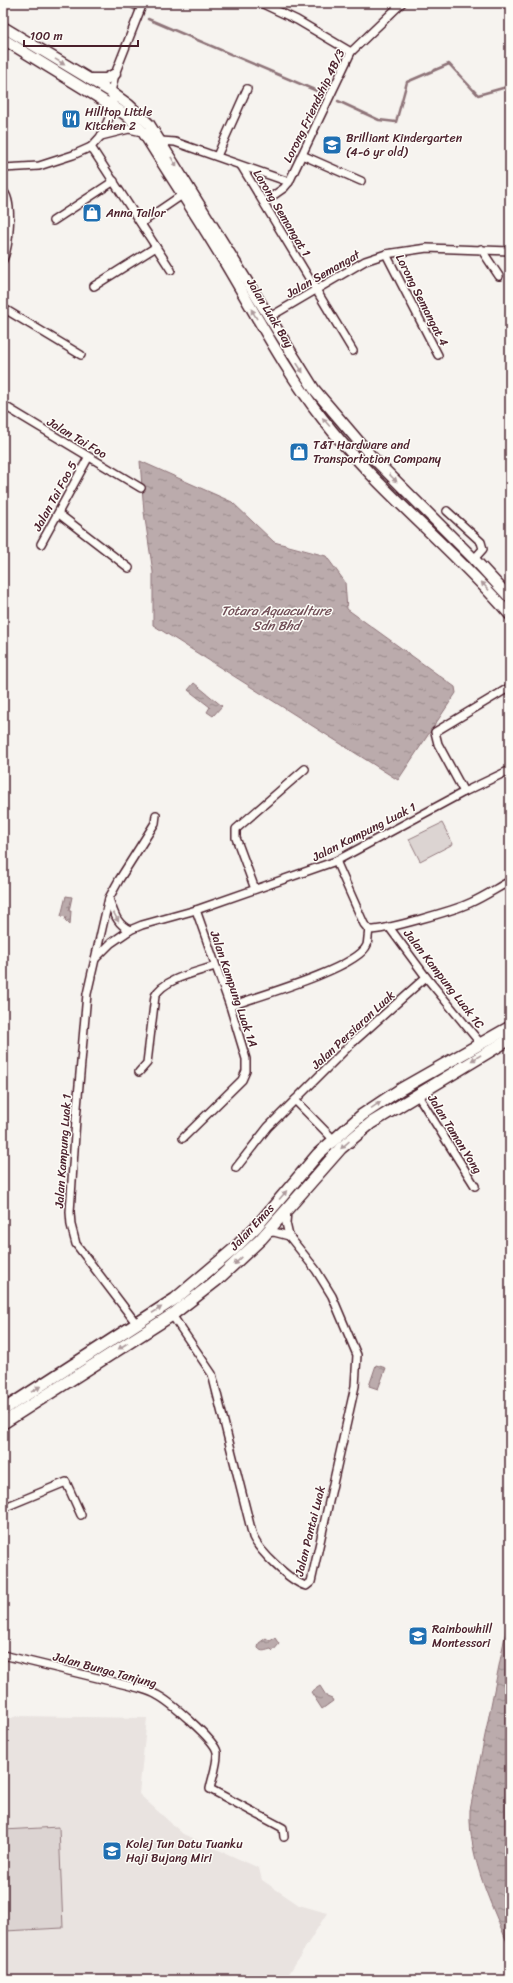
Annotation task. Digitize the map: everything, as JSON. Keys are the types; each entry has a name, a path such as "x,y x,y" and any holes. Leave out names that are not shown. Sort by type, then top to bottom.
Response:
{"main road":[{"name":"Jalan Emas","path":"3,1410 181,1294 234,1249 257,1226 318,1154 362,1114 510,1027"},
{"name":"Jalan Emas","path":"3,1423 172,1315 217,1280 266,1233 341,1148 371,1123 510,1039"}],"street":[{"path":"3,168 39,166 91,147 101,136 114,107 111,92 115,74 143,3"},
{"path":"261,3 297,20 351,52"},
{"name":"Lorong Friendship 4B/3","path":"264,202 290,182 351,52 402,3"},
{"name":"Jalan Luak Bay","path":"3,27 111,92 130,105 149,124 161,141 268,318 314,389 335,416 372,457 507,592 510,598"},
{"name":"Jalan Luak Bay","path":"3,39 114,107 126,115 143,132 278,352 322,418 361,463 485,586 510,615"},
{"path":"87,78 102,79 115,74"},
{"path":"217,156 247,90"},
{"path":"94,95 111,92"},
{"path":"101,136 129,129 143,132"},
{"path":"161,141 175,142 217,156 242,167 290,182"},
{"path":"91,147 171,270"},
{"path":"302,155 361,181"},
{"name":"Lorong Semangat 1","path":"242,167 353,351"},
{"path":"53,221 114,181"},
{"path":"3,191 9,199 8,246 3,260"},
{"path":"141,223 182,195"},
{"path":"94,286 156,247"},
{"name":"Jalan Semangat","path":"268,318 365,261 386,254 427,248 510,251"},
{"path":"481,249 499,276"},
{"name":"Lorong Semangat 4","path":"386,254 438,355"},
{"path":"3,308 81,355"},
{"name":"Jalan Tai Foo","path":"3,405 88,458 141,488"},
{"name":"Jalan Tai Foo 5","path":"41,544 59,514 88,458"},
{"path":"447,511 481,542 482,549 474,559"},
{"path":"59,514 129,568"},
{"path":"464,792 438,744 435,732 510,687"},
{"path":"255,889 235,834 236,829 305,769"},
{"name":"Jalan Kampung Luak 1","path":"94,959 111,943 130,930 196,910 336,861 464,792 509,773"},
{"name":"Jalan Kampung Luak 1","path":"136,1324 76,1244 71,1224 76,1119 83,1029 87,994 94,959 109,898 155,823 156,815"},
{"path":"336,861 364,924 369,930"},
{"path":"369,930 389,927 470,903 510,881"},
{"path":"109,898 117,919 122,926 130,930"},
{"name":"Jalan Kampung Luak 1A","path":"183,1138 196,1127 208,1112 242,1080 246,1071 246,1059 230,1006 196,910"},
{"name":"Jalan Kampung Luak 1C","path":"389,927 426,977 481,1044"},
{"path":"230,1006 335,969 356,957 366,946 369,930"},
{"path":"140,1072 147,1063 155,996 158,989 166,983 215,966"},
{"name":"Jalan Persiaran Luak","path":"236,1168 268,1127 350,1045 426,977"},
{"name":"Jalan Taman Yong","path":"417,1094 475,1186"},
{"path":"295,1100 334,1139"},
{"name":"Jalan Pantai Luak","path":"172,1315 212,1374 253,1537 258,1547 294,1580 306,1586 311,1582 348,1417 354,1386 357,1355 332,1296 316,1270 289,1236 285,1217 287,1209"},
{"path":"266,1233 274,1232 289,1236"},
{"path":"3,1508 70,1480 81,1515"},
{"name":"Jalan Bunga Tanjung","path":"3,1655 139,1688 164,1699 195,1725 216,1750 217,1756 210,1789 283,1828 284,1837"}],"shaded area":[{"path":"442,823 453,844 420,861 409,839"},
{"name":"Kolej Tun Datu Tuanku Haji Bujang Miri","path":"17,1716 147,1718 139,1794 183,1834 259,1868 262,1880 299,1905 327,1913 285,1980 3,1980 3,1721"},
{"path":"59,1827 63,1928 5,1931 3,1830"}],"water":[{"name":"Totara Aquaculture Sdn Bhd","path":"140,461 232,502 274,542 326,556 345,582 347,609 455,687 456,693 398,780 153,625 153,572 144,512"},
{"path":"194,683 222,706 213,716 207,712 210,707 188,690"},
{"path":"66,896 72,897 69,911 71,911 70,925 65,920 66,917 61,916"},
{"path":"376,1365 386,1368 378,1389 369,1386"},
{"path":"510,1611 510,1949 482,1881 477,1864 470,1828 470,1810"},
{"path":"266,1638 270,1641 275,1638 279,1644 273,1651 271,1649 263,1651 258,1648 259,1643"},
{"path":"320,1686 327,1697 333,1701 322,1709 311,1692"}],"waterway":[{"path":"124,3 137,11"},
{"path":"148,19 324,94"},
{"path":"338,101 379,120 396,122 407,82 449,64 478,95 510,86"}],"place":[{"name":"Hilltop Little Kitchen 2","path":"71,119"},
{"name":"Brilliant Kindergarten (4-6 yr old)","path":"332,145"},
{"name":"Anna Tailor","path":"92,213"},
{"name":"T&T Hardware and Transportation Company","path":"299,452"},
{"name":"Rainbowhill Montessori","path":"418,1636"},
{"name":"Kolej Tun Datu Tuanku Haji Bujang Miri","path":"112,1851"}]}
